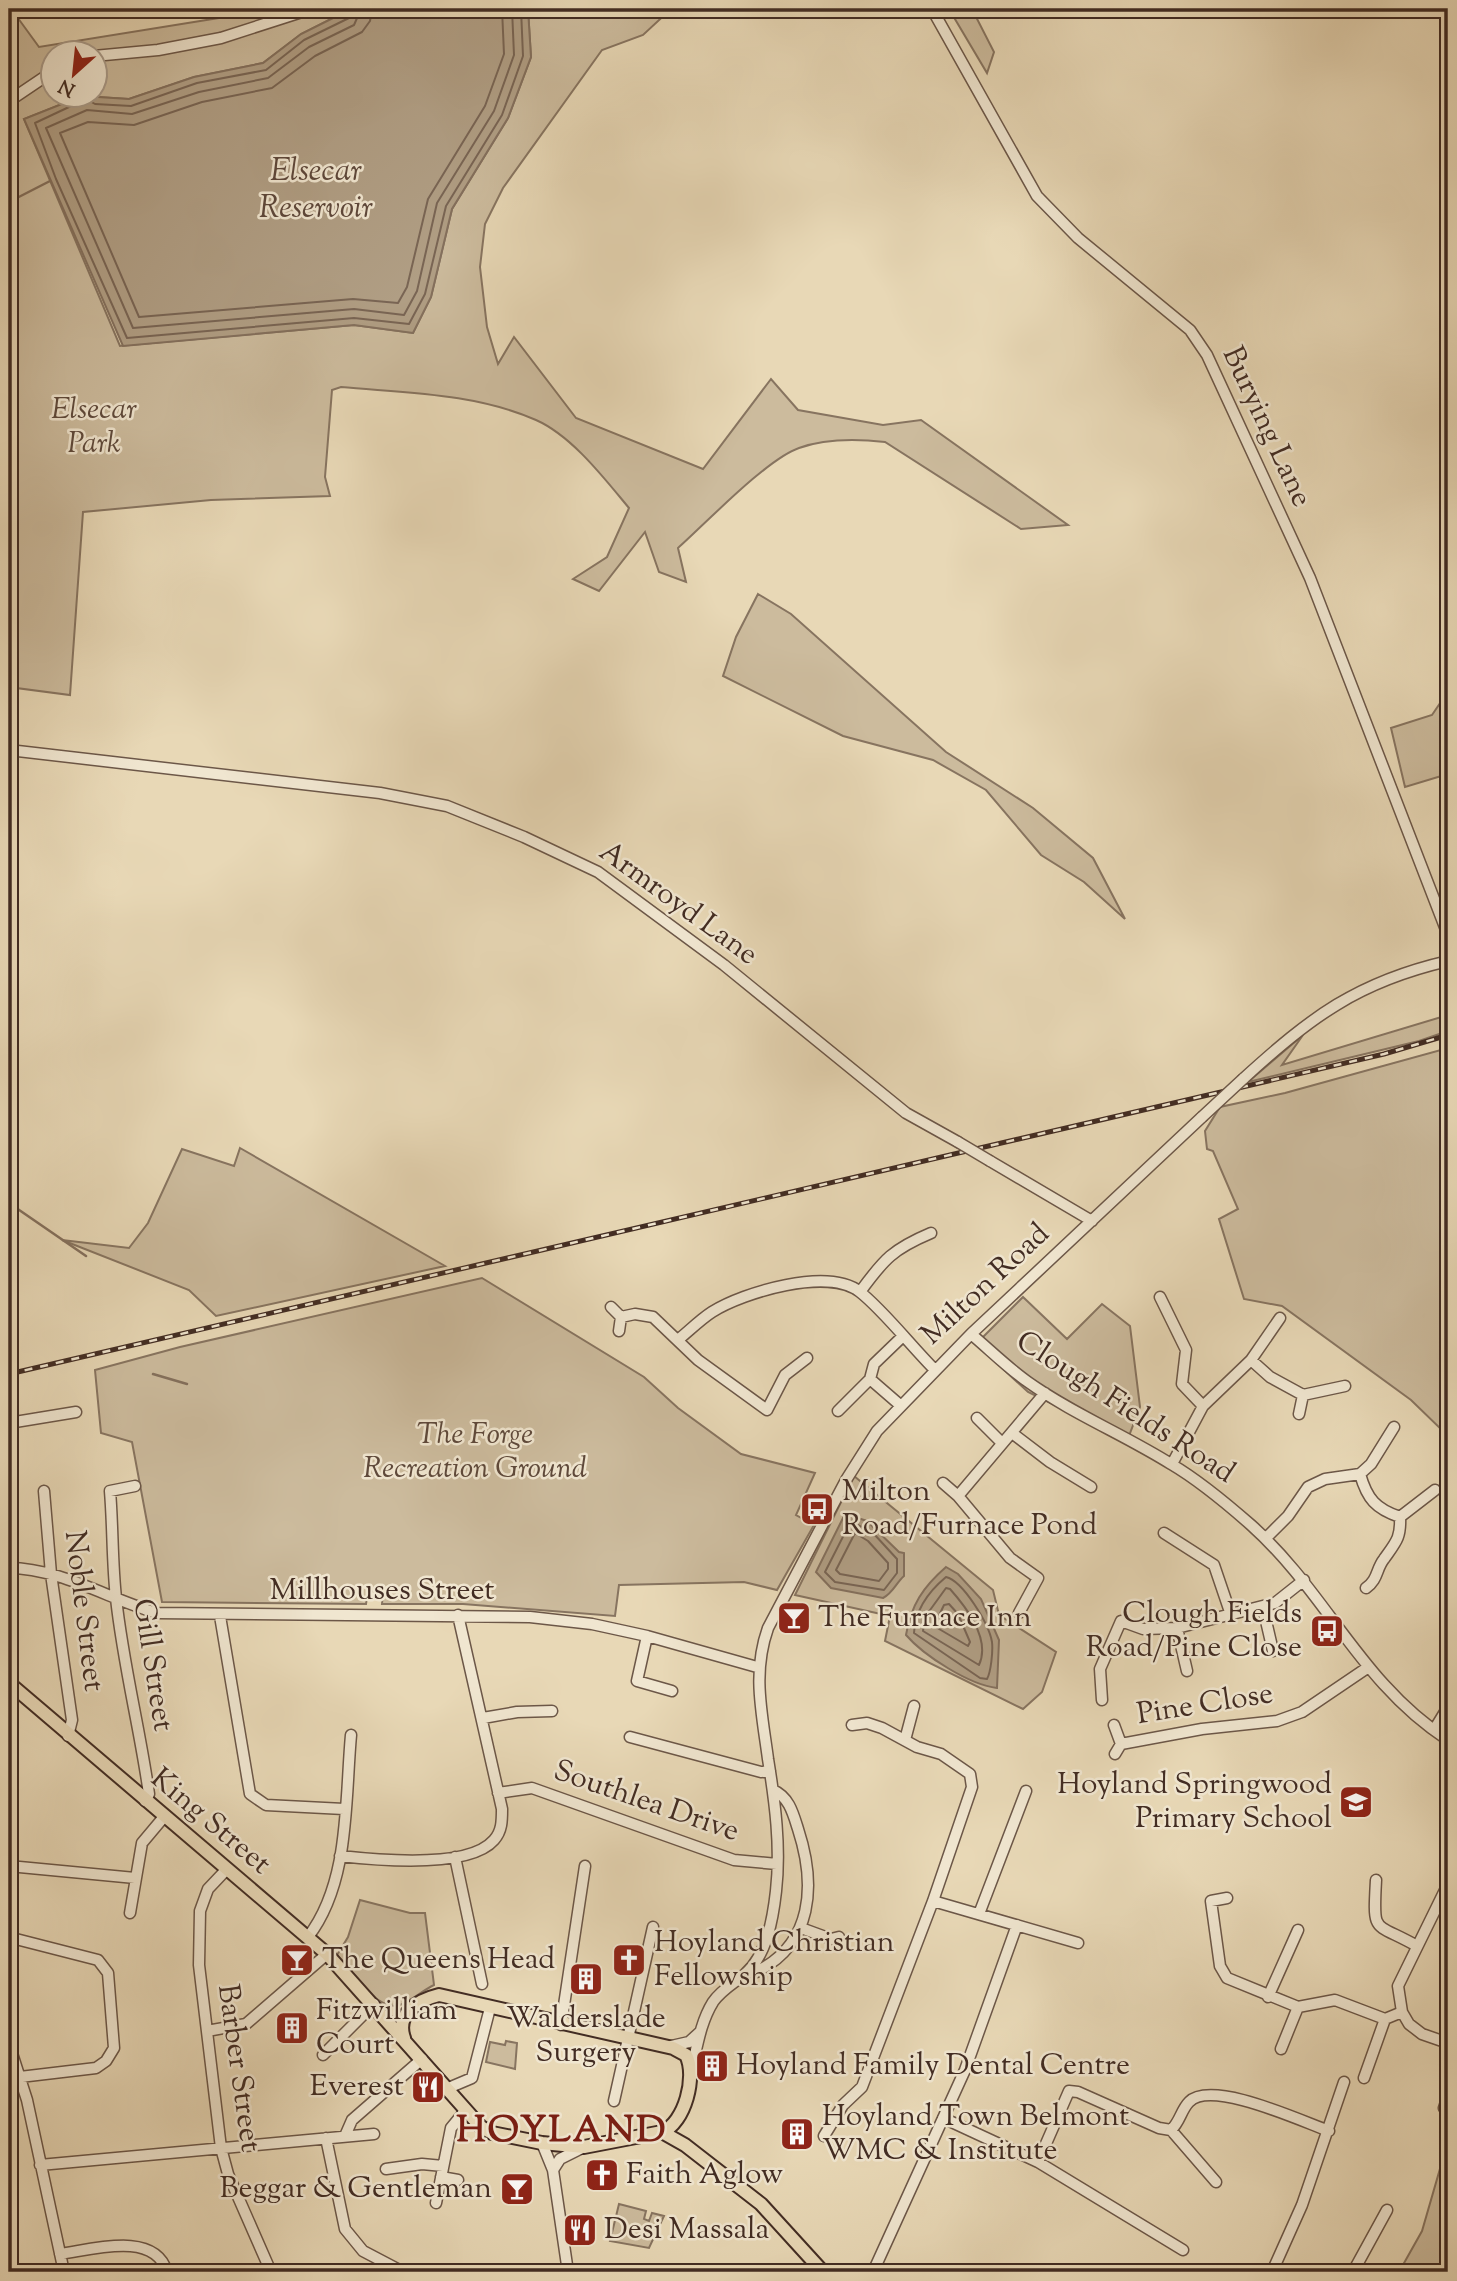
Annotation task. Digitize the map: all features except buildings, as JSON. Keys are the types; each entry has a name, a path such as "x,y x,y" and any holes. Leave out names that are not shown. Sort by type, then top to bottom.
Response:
{"main road":[{"name":"King Street","path":"9,1683 163,1818 327,1954 404,2038 465,2111 492,2133 542,2143 584,2147 662,2132"},
{"path":"404,2038 401,2025 408,2011 418,2003 439,1995 561,2025 667,2047 685,2055 691,2074"},
{"path":"374,2004 391,2012 408,2011"},
{"name":"Milton Road","path":"680,2114 691,2074"},
{"path":"662,2132 672,2127 680,2114"},
{"path":"680,2114 685,2145"},
{"path":"662,2132 685,2145 761,2204 823,2272"}],"street":[{"path":"108,54 207,41 266,26 311,9"},
{"name":"Burying Lane","path":"932,9 1037,196 1078,237 1190,330 1207,355 1310,578 1448,935"},
{"path":"9,101 38,81"},
{"name":"Armroyd Lane","path":"9,750 380,793 447,806 524,837 598,872 724,965 906,1113 1092,1221"},
{"name":"Milton Road","path":"691,2074 700,2032 719,1994 748,1972 769,1927 777,1864 773,1790 757,1667 768,1628 870,1440 934,1369 1307,1022 1359,990 1420,967 1448,961"},
{"path":"860,1292 883,1261 900,1245 931,1233"},
{"path":"680,1339 713,1311 769,1290 819,1279 841,1282 860,1292 934,1369"},
{"path":"1160,1297 1186,1350 1182,1384 1203,1406"},
{"path":"611,1307 621,1317"},
{"path":"621,1317 635,1314 653,1317 680,1339 698,1360 766,1410 785,1375 807,1358"},
{"path":"619,1331 621,1317"},
{"path":"1172,1464 1203,1406 1251,1360 1280,1318"},
{"name":"Clough Fields Road","path":"971,1334 1045,1393 1172,1464 1218,1496 1266,1538 1304,1580 1367,1668 1392,1697 1448,1740"},
{"path":"838,1411 870,1379 874,1364 902,1337"},
{"path":"1251,1360 1270,1377 1303,1395 1345,1386"},
{"path":"870,1379 900,1405"},
{"path":"958,1496 1045,1393"},
{"path":"1299,1414 1303,1395"},
{"path":"9,1423 76,1412"},
{"path":"977,1418 1002,1443"},
{"path":"1266,1538 1288,1516 1308,1487 1325,1479 1360,1474 1371,1464 1394,1427"},
{"path":"1012,1433 1049,1462 1091,1487"},
{"path":"1360,1474 1364,1489 1376,1506 1400,1517"},
{"path":"943,1483 958,1496 1010,1558 1038,1578 1019,1613"},
{"name":"Gill Street","path":"135,1486 110,1492 113,1522 110,1534 116,1601 149,1794 145,1801"},
{"path":"1400,1517 1435,1490"},
{"name":"Noble Street","path":"44,1491 51,1574 72,1720 68,1736"},
{"path":"1366,1588 1376,1580 1383,1559 1400,1538 1400,1517"},
{"path":"1164,1533 1214,1564 1231,1615"},
{"name":"Millhouses Street","path":"9,1569 51,1574 116,1601 157,1613 220,1616 530,1617 647,1636 757,1667"},
{"path":"1102,1700 1100,1669 1121,1621 1143,1629 1177,1628 1263,1608 1275,1603 1304,1580"},
{"path":"1263,1608 1273,1651"},
{"path":"341,1856 384,1861 455,1857 483,1849 498,1835 502,1809 458,1615"},
{"path":"220,1616 250,1794 266,1805 344,1809"},
{"path":"1177,1628 1187,1671"},
{"path":"647,1636 637,1681 672,1691"},
{"name":"Pine Close","path":"1115,1754 1121,1744 1202,1729 1277,1721 1302,1712 1367,1668"},
{"path":"905,1740 914,1706"},
{"path":"1434,1730 1448,1707"},
{"path":"483,1718 517,1712 552,1711"},
{"path":"824,2136 839,2105 862,2087 933,1901 972,1787 970,1774 941,1754 867,1723 852,1725"},
{"name":"Pine Close","path":"1114,1725 1121,1744"},
{"path":"308,1937 325,1908 341,1856 351,1735"},
{"path":"630,1737 761,1772 770,1771"},
{"name":"Southlea Drive","path":"498,1793 532,1788 734,1860 777,1864"},
{"name":"Milton Road","path":"748,1972 754,1973 776,1959 801,1928 808,1905 810,1879 806,1852 788,1802 773,1790"},
{"path":"979,1914 1026,1791"},
{"path":"130,1913 142,1843 163,1818"},
{"path":"455,1857 482,1984"},
{"path":"9,1866 135,1878"},
{"path":"561,2025 585,1866"},
{"name":"Barber Street","path":"226,1870 208,1889 200,1911 199,1965 206,2031 221,2148 228,2174 271,2272"},
{"path":"1376,1880 1374,1918 1377,1925 1417,1946"},
{"path":"1448,1884 1398,1986 1402,2012 1422,2034 1448,2043"},
{"path":"1227,1898 1211,1901 1220,1966 1227,1978 1298,2007 1335,2000 1385,2020"},
{"path":"933,1901 1078,1943"},
{"path":"873,2272 965,2070 1017,1925"},
{"path":"614,2101 653,1927"},
{"path":"801,1928 831,1939 839,1937"},
{"path":"1268,1997 1298,1930"},
{"path":"9,1940 12,1938 98,1960 108,1973 114,2048 106,2061 96,2068 20,2077"},
{"path":"206,2031 246,2024 327,1954"},
{"path":"323,2054 374,2004"},
{"path":"1281,2049 1298,2007"},
{"path":"446,2088 472,2078 490,2008"},
{"path":"1364,2078 1385,2020 1402,2012"},
{"path":"667,2047 689,2042 700,2032"},
{"path":"9,2044 20,2077 64,2272"},
{"path":"345,2136 352,2120 422,2059"},
{"path":"1272,2272 1302,2205 1344,2082"},
{"path":"1038,2162 1069,2091 1079,2092 1159,2128 1171,2130 1216,2182"},
{"path":"1171,2130 1178,2123 1188,2102 1203,2094 1223,2094 1329,2130"},
{"path":"1444,2108 1448,2096"},
{"path":"436,2203 451,2128 465,2111"},
{"path":"943,2118 1038,2162 1183,2250"},
{"path":"40,2165 374,2134"},
{"path":"326,2138 345,2229 363,2250 403,2272"},
{"path":"542,2143 553,2170 568,2272"},
{"path":"553,2170 567,2153 584,2147"},
{"path":"386,2169 422,2164 443,2166"},
{"path":"441,2177 458,2180"},
{"path":"1353,2272 1387,2210"},
{"path":"60,2254 139,2246 155,2253 167,2272"},
{"path":"261,2272 265,2260"}],"green space":[{"path":"247,9 351,9 301,34 263,63 194,77 129,99 108,98 108,38 95,38 225,17"},
{"name":"Elsecar Park","path":"528,9 671,9 643,35 602,50 503,188 485,224 480,267 487,327 498,364 514,337 576,418 703,469 771,379 798,410 883,425 921,420 1068,525 1021,529 885,442 830,441 786,454 737,493 678,548 686,582 659,572 645,532 599,591 573,579 607,557 629,508 587,459 562,436 536,420 489,404 440,396 341,387 332,390 325,477 330,496 211,500 83,512 70,695 9,687 9,18 15,14 38,46 38,108 52,108 24,119 120,346 354,325 413,333 431,297 452,209 508,118 531,57"},
{"path":"949,9 972,9 994,52 987,73"},
{"path":"758,594 791,614 946,752 1033,808 1093,858 1125,919 1084,882 1041,855 986,790 933,760 843,736 723,676 736,637"},
{"path":"1447,693 1448,774 1405,787 1391,728 1432,715"},
{"path":"1448,1015 1448,1031 1419,1041 1248,1082 1303,1035 1282,1065"},
{"path":"1448,1048 1448,1436 1411,1400 1282,1306 1244,1299 1219,1219 1238,1209 1213,1151 1207,1149 1205,1131 1220,1107 1285,1093"},
{"path":"240,1148 445,1266 216,1316 189,1290 62,1240 129,1248 148,1223 182,1149 234,1166"},
{"name":"The Forge Recreation Ground","path":"482,1278 644,1377 678,1408 741,1454 815,1473 796,1515 814,1525 777,1590 744,1582 619,1585 615,1616 463,1604 382,1604 383,1592 368,1591 366,1604 162,1602 132,1442 101,1433 95,1370 180,1347"},
{"path":"1023,1297 1067,1339 1102,1304 1130,1326 1140,1407 1127,1441 1028,1392 976,1344"},
{"path":"854,1476 993,1590 999,1615 1056,1652 1042,1692 1023,1709 885,1641 890,1616 795,1595"},
{"path":"360,1900 410,1913 425,1913 434,1985 400,2005 391,2006 374,1997 357,1980 337,1955 348,1937"},
{"path":"506,2041 517,2043 515,2069 486,2062 490,2042 505,2045"},
{"path":"1448,2141 1448,2272 1399,2272 1422,2231"},
{"path":"619,2204 646,2211 644,2219 649,2221 652,2213 664,2216 649,2248 610,2241"}],"water":[{"name":"Elsecar Reservoir","path":"351,9 528,9 531,57 508,118 452,209 431,297 413,333 354,325 123,346 24,119 52,108 108,108 108,98 129,99 194,77 263,63 301,34"},
{"path":"845,1514 867,1521 899,1552 904,1553 904,1576 883,1598 831,1588 816,1572"},
{"path":"946,1567 958,1574 981,1599 999,1640 997,1688 986,1686 948,1668 924,1652 906,1635 919,1597"}],"waterway":[{"path":"9,202 50,181"},
{"path":"9,1203 86,1256"},
{"path":"153,1374 187,1384"}],"railway":[{"path":"9,1374 1384,1054 1448,1035"}],"place":[{"name":"Milton Road/Furnace Pond","path":"817,1509"},
{"name":"The Furnace Inn","path":"794,1618"},
{"name":"Clough Fields Road/Pine Close","path":"1327,1631"},
{"name":"Hoyland Springwood Primary School","path":"1356,1802"},
{"name":"The Queens Head","path":"297,1960"},
{"name":"Hoyland Christian Fellowship","path":"629,1960"},
{"name":"Walderslade Surgery","path":"586,1979"},
{"name":"Fitzwilliam Court","path":"292,2028"},
{"name":"Hoyland Family Dental Centre","path":"712,2066"},
{"name":"Everest","path":"428,2087"},
{"name":"Hoyland Town Belmont WMC & Institute","path":"797,2134"},
{"name":"Faith Aglow","path":"602,2175"},
{"name":"Beggar & Gentleman","path":"517,2189"},
{"name":"Desi Massala","path":"580,2230"}],"district":[{"name":"HOYLAND","path":"562,2132"}]}
